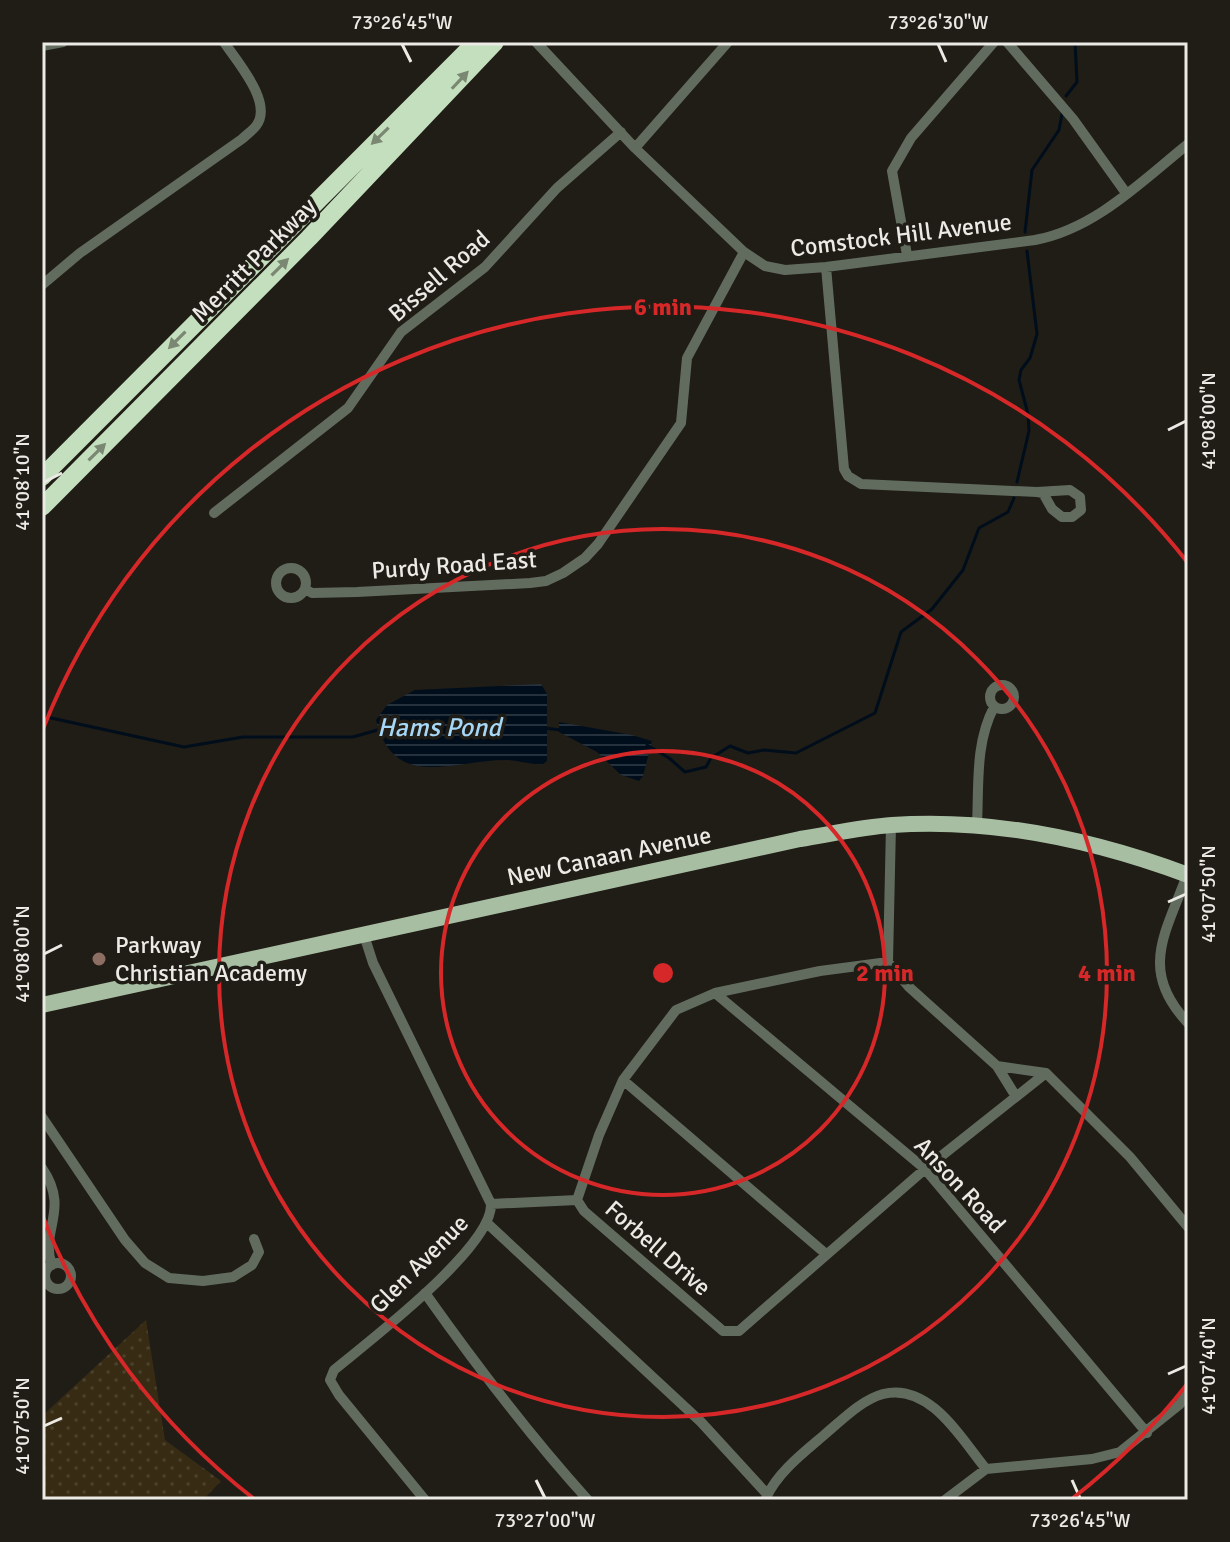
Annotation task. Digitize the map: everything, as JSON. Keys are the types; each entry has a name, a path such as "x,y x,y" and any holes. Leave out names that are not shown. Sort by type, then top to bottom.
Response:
{"highway":[{"name":"Merritt Parkway","path":"42,477 476,42"},
{"name":"Merritt Parkway","path":"42,507 364,182 495,42"}],"main road":[{"name":"New Canaan Avenue","path":"42,1005 800,839 891,825 977,825 1097,845 1188,875"}],"street":[{"path":"42,46 63,42"},
{"path":"42,285 80,253 258,125 262,111 257,92 224,42"},
{"path":"635,148 728,42"},
{"path":"907,255 892,171 911,138 994,42"},
{"path":"1007,42 1073,119 1126,193"},
{"name":"Comstock Hill Avenue","path":"538,44 635,148 744,252 765,266 785,270 1050,237 1080,225 1188,144"},
{"name":"Bissell Road","path":"214,513 348,408 401,332 485,267 557,188 621,132"},
{"name":"Purdy Road East","path":"305,589 312,593 357,592 530,583 546,581 573,567 598,544 681,423 687,358 744,252"},
{"path":"826,267 844,469 848,476 861,484 1037,492"},
{"path":"977,825 980,747 984,726 994,707"},
{"path":"891,825 888,962 909,987 997,1066 1015,1095"},
{"path":"1188,875 1162,940 1158,961 1161,982 1176,1011 1188,1023"},
{"name":"Glen Avenue","path":"364,935 373,963 491,1204 488,1224 461,1258 425,1293 334,1370 330,1380 425,1500"},
{"name":"Forbell Drive","path":"888,962 820,971 715,993 676,1010 623,1080 599,1135 577,1200 584,1211 723,1331 739,1331 925,1169 1046,1073"},
{"name":"Anson Road","path":"715,993 925,1169 1147,1433"},
{"path":"997,1066 1046,1073 1130,1157 1188,1227"},
{"path":"623,1080 826,1254"},
{"path":"42,1117 125,1240 145,1263 169,1278 203,1281 233,1277 252,1265 259,1252 254,1239"},
{"path":"42,1168 55,1199 49,1246 52,1265"},
{"path":"491,1204 577,1200"},
{"path":"488,1224 701,1422 766,1497 794,1460 867,1401 898,1392 930,1404 986,1469"},
{"path":"425,1293 496,1390 588,1500"},
{"path":"945,1500 986,1469 1092,1459 1120,1452 1180,1404 1188,1391"}],"shaded area":[{"path":"146,1320 165,1440 221,1481 203,1500 42,1500 42,1416"}],"water":[{"name":"Hams Pond","path":"541,684 547,694 547,761 543,764 506,760 428,767 411,764 396,757 385,742 376,720 387,705 415,690"},
{"path":"559,722 652,741 643,776 639,781 621,775 597,752 559,732"}],"waterway":[{"path":"1066,96 1077,82 1075,42"},
{"path":"1025,232 1032,170 1059,130 1062,114"},
{"path":"1017,482 1029,431 1019,380 1037,334 1027,251"},
{"path":"647,745 685,772 706,767 711,758 730,746 748,753 764,750 796,753 875,713 901,632 932,609 963,570 979,528 1008,512 1014,498"},
{"path":"42,716 184,747 243,737 353,737 381,729"},
{"path":"544,728 561,730"}],"place":[{"name":"Parkway Christian Academy","path":"99,959"}]}
